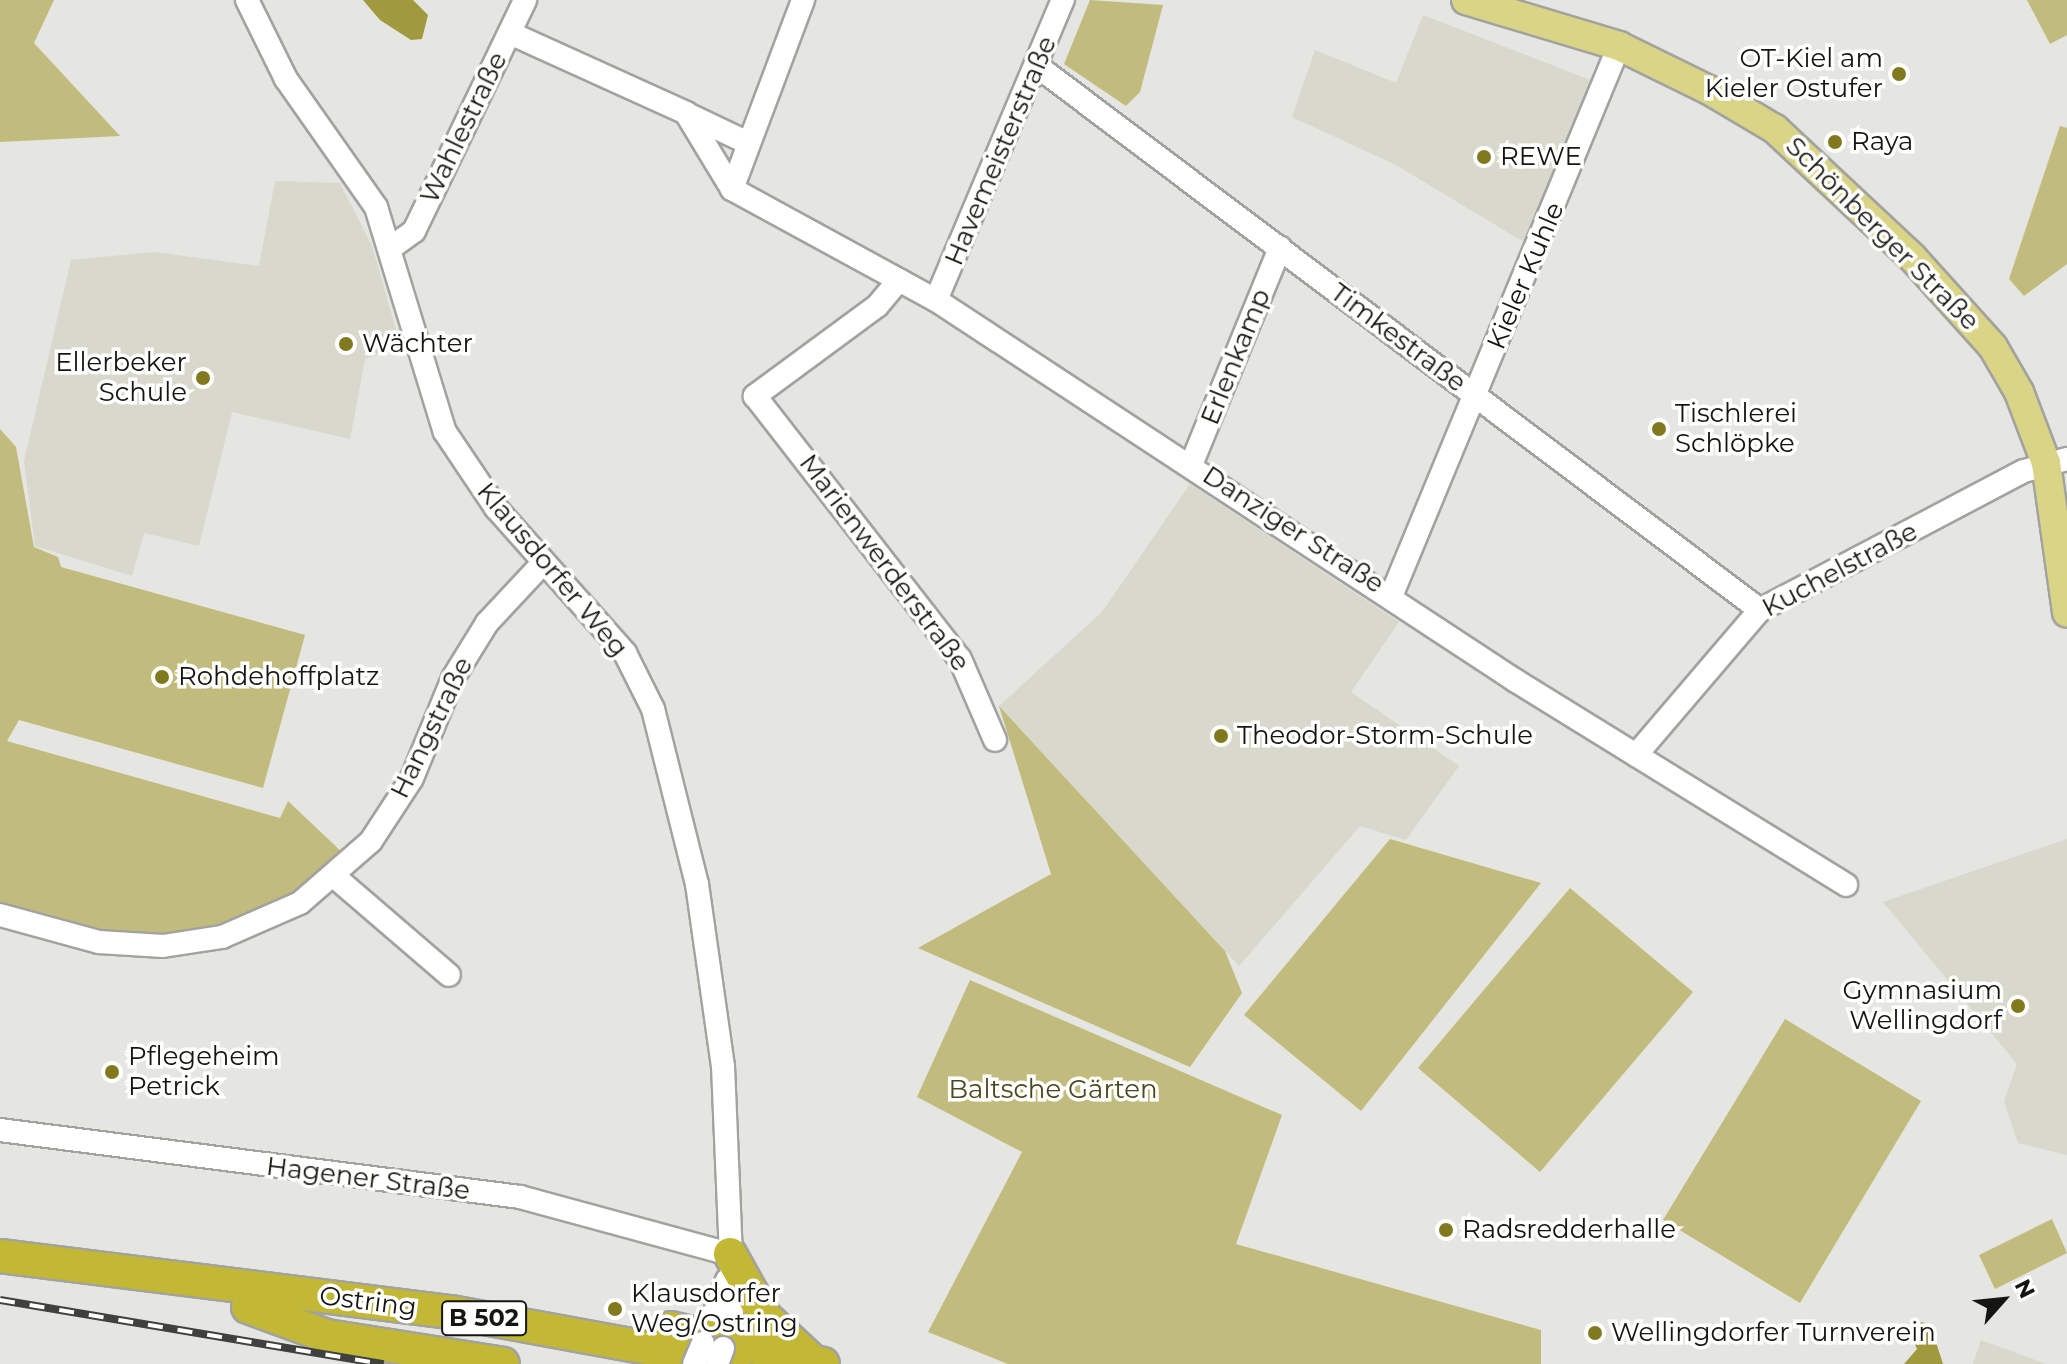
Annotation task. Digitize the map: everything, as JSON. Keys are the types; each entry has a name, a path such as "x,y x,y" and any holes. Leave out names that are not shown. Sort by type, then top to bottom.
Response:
{"highway":[{"name":"Ostring","path":"0,1256 634,1364"},
{"path":"729,1267 765,1317 818,1363"},
{"name":"Ostring","path":"0,1278 241,1296 522,1324 818,1363"},
{"path":"241,1296 327,1336 503,1364"}],"main road":[{"name":"Schönberger Straße","path":"1466,0 1619,46 1775,129 1882,226 1993,347 2056,461 2067,613"}],"street":[{"name":"Klausdorfer Weg","path":"247,0 268,50 355,170 392,247 445,432 542,564 632,665 675,787 719,1031 733,1306 715,1351"},
{"name":"Wahlestraße","path":"392,247 414,231 525,0"},
{"path":"732,189 803,0"},
{"name":"Havemeisterstraße","path":"936,300 1063,0"},
{"path":"510,33 748,143"},
{"name":"Kieler Kuhle","path":"1392,594 1619,46"},
{"name":"Timkestraße","path":"1037,66 1760,610"},
{"path":"686,113 732,189"},
{"name":"Danziger Straße","path":"732,189 936,300 1636,755 1846,885"},
{"name":"Erlenkamp","path":"1191,465 1280,248"},
{"name":"Marienwerderstraße","path":"899,280 877,306 755,396 960,659 995,740"},
{"name":"Kuchelstraße","path":"1636,755 1760,610 2056,461"},
{"name":"Hangstraße","path":"0,915 99,942 163,946 262,923 335,877 371,841 412,778 453,678 487,623 542,564"},
{"path":"335,877 449,975"},
{"name":"Hagener Straße","path":"0,1130 520,1197 729,1267"}],"shaded area":[{"path":"363,0 413,0 428,15 422,39 411,40 380,20"},
{"path":"1423,15 1593,81 1529,245 1396,165 1292,117 1315,50 1396,83"},
{"name":"Ellerbeker Schule","path":"275,181 340,183 372,246 401,347 365,359 350,439 232,412 199,546 144,533 132,576 35,546 24,461 71,260 154,252 259,266"},
{"name":"Theodor-Storm-Schule","path":"1190,484 1399,622 1351,692 1459,766 1406,840 1360,826 1239,966 999,706 1102,612"},
{"name":"Gymnasium Wellingdorf","path":"2067,839 2067,1155 2018,1143 2004,1101 2017,1064 1883,902"},
{"path":"1922,1322 1931,1327 1943,1364 1904,1364 1917,1349 1909,1330"},
{"path":"1981,1340 2046,1364 1973,1364"}],"green space":[{"path":"0,0 54,0 34,43 120,136 0,142"},
{"path":"1090,0 1163,5 1140,92 1126,106 1064,64"},
{"path":"2027,0 2067,0 2067,35 2050,44"},
{"path":"2060,126 2067,128 2067,264 2024,296 2009,279"},
{"path":"0,429 16,447 34,547 58,557 61,567 305,635 263,788 19,720 7,741 280,818 288,801 345,855 301,894 249,921 166,937 104,933 0,906"},
{"path":"999,706 1225,951 1242,993 1190,1067 918,948 1051,874"},
{"path":"1390,839 1541,883 1361,1111 1244,1015"},
{"path":"1570,888 1693,992 1540,1172 1418,1068"},
{"name":"Baltsche Gärten","path":"970,980 1282,1115 1236,1244 1541,1330 1541,1364 1008,1364 928,1332 1022,1152 917,1097"},
{"path":"1785,1019 1921,1101 1800,1303 1663,1220"},
{"path":"2052,1219 2067,1253 1995,1289 1979,1255"}],"railway":[{"path":"0,1300 384,1364"}],"place":[{"name":"OT-Kiel am Kieler Ostufer","path":"1899,74"},
{"name":"Raya","path":"1835,142"},
{"name":"REWE","path":"1484,157"},
{"name":"Wächter","path":"346,344"},
{"name":"Ellerbeker Schule","path":"203,378"},
{"name":"Tischlerei Schlöpke","path":"1659,429"},
{"name":"Rohdehoffplatz","path":"162,677"},
{"name":"Theodor-Storm-Schule","path":"1221,736"},
{"name":"Gymnasium Wellingdorf","path":"2018,1006"},
{"name":"Pflegeheim Petrick","path":"112,1072"},
{"name":"Radsredderhalle","path":"1446,1230"},
{"name":"Klausdorfer Weg/Ostring","path":"615,1309"},
{"name":"Wellingdorfer Turnverein","path":"1595,1333"}]}
